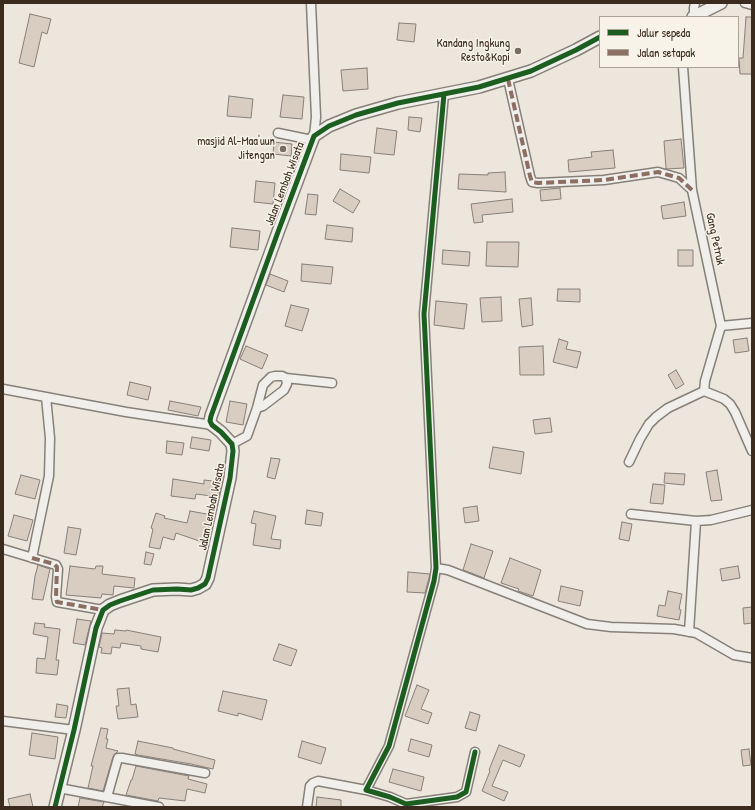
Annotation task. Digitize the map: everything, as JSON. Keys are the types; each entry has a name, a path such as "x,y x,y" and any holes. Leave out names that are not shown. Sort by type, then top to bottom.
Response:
{"street":[{"path":"311,3 316,117 319,133"},
{"path":"694,16 695,3"},
{"path":"696,16 721,3"},
{"path":"745,3 752,5"},
{"path":"278,134 319,133 356,115 398,103 479,87 508,79 537,68 599,38"},
{"name":"Gang Petruk","path":"683,68 692,190 721,326 705,381 704,391"},
{"path":"508,79 532,182 604,180 658,172 679,178 692,190"},
{"path":"366,790 388,746 434,581 436,568 424,314 444,94"},
{"path":"316,117 319,133"},
{"name":"Jalan Lembah Wisata","path":"212,425 210,421 211,416 319,133"},
{"path":"721,326 752,323"},
{"path":"3,388 46,398 212,425 232,444 246,436 266,380 275,376 332,383"},
{"path":"257,408 263,406 284,390 287,384 286,378"},
{"path":"629,462 640,439 656,416 668,408 704,391 724,399 730,404 752,451"},
{"path":"32,558 48,476 50,438 46,398"},
{"name":"Jalan Lembah Wisata","path":"103,610 110,605 147,592 177,589 191,590 202,587 205,584 208,578 230,478 233,451 232,444"},
{"path":"631,514 696,521 711,520 752,510"},
{"path":"689,632 696,521"},
{"path":"3,549 54,564 57,567 57,602 103,610 96,628 74,730 55,807"},
{"path":"436,568 448,570 587,624 611,627 674,629 696,633 734,655 752,658"},
{"path":"3,721 74,730"},
{"path":"307,807 310,786 318,781 366,790 390,797 406,805 457,797 466,792 475,752"},
{"path":"107,797 118,758 205,774"},
{"path":"59,788 159,807"}],"building":[{"path":"30,14 51,19 47,34 42,32 34,67 19,63"},
{"path":"746,17 752,17 752,74 740,74 739,58 743,58"},
{"path":"399,23 416,24 414,42 397,40"},
{"path":"367,68 368,89 343,91 341,70"},
{"path":"283,95 304,97 302,119 280,117"},
{"path":"229,96 253,99 251,118 227,116"},
{"path":"409,117 422,118 420,132 408,130"},
{"path":"377,128 397,131 394,155 374,153"},
{"path":"681,139 684,168 666,169 664,141"},
{"name":"masjid Al-Maa'uun Jitengan","path":"274,142 292,144 291,156 273,154"},
{"path":"613,150 615,168 569,172 568,160 592,157 591,152"},
{"path":"341,154 371,157 369,173 340,170"},
{"path":"505,172 506,192 458,189 459,174 488,175 488,173"},
{"path":"256,181 275,183 273,204 254,202"},
{"path":"560,188 561,199 541,201 540,190"},
{"path":"340,189 360,201 353,213 333,201"},
{"path":"308,194 318,195 316,215 305,214"},
{"path":"512,199 513,212 482,215 483,222 474,223 471,204"},
{"path":"684,202 686,216 663,219 661,206"},
{"path":"327,225 353,228 352,242 325,239"},
{"path":"232,228 260,231 258,250 230,247"},
{"path":"487,242 519,242 518,267 486,266"},
{"path":"443,250 470,252 469,266 442,264"},
{"path":"678,250 693,250 693,266 678,266"},
{"path":"302,264 333,267 331,284 301,281"},
{"path":"270,274 288,281 284,292 266,285"},
{"path":"558,289 580,289 580,302 557,301"},
{"path":"501,297 502,321 482,322 480,298"},
{"path":"531,298 533,325 522,327 519,299"},
{"path":"436,301 467,304 464,329 434,325"},
{"path":"291,305 309,309 302,331 285,326"},
{"path":"747,338 749,351 735,353 733,340"},
{"path":"559,339 568,342 566,349 581,352 577,368 553,362"},
{"path":"246,346 268,355 262,369 240,359"},
{"path":"543,346 544,375 520,375 519,347"},
{"path":"676,370 684,384 676,389 668,375"},
{"path":"130,382 151,387 148,400 127,395"},
{"path":"170,401 201,407 198,416 168,410"},
{"path":"230,401 247,404 243,425 226,422"},
{"path":"550,418 552,432 535,434 533,420"},
{"path":"192,437 211,440 209,451 190,448"},
{"path":"167,441 184,443 182,455 166,453"},
{"path":"493,447 524,452 521,474 489,468"},
{"path":"271,458 280,459 275,479 267,477"},
{"path":"717,470 722,500 711,501 706,472"},
{"path":"665,473 685,474 684,485 664,483"},
{"path":"21,475 40,480 35,499 15,494"},
{"path":"173,479 204,484 204,480 221,482 219,497 196,494 195,499 171,496"},
{"path":"653,484 665,485 663,504 650,503"},
{"path":"477,506 479,521 465,523 463,508"},
{"path":"307,510 323,513 321,526 305,524"},
{"path":"190,511 212,515 205,543 176,533 174,540 163,537 160,549 149,547 153,529 151,528 156,513 165,516 164,518 187,523"},
{"path":"254,511 276,516 271,539 281,540 280,549 253,545 256,524 251,523"},
{"path":"14,515 33,520 27,541 8,536"},
{"path":"622,522 632,524 629,541 619,539"},
{"path":"68,527 81,529 76,555 64,553"},
{"path":"471,544 493,551 484,578 463,570"},
{"path":"146,552 154,554 151,565 144,564"},
{"path":"510,558 541,570 533,596 518,591 519,589 501,583"},
{"path":"38,565 50,569 43,600 32,599"},
{"path":"70,566 95,569 96,566 103,566 102,574 135,578 134,588 114,586 113,595 102,594 101,598 66,595"},
{"path":"738,566 740,578 722,581 720,569"},
{"path":"408,572 430,574 425,593 407,592"},
{"path":"561,586 583,591 580,606 558,601"},
{"path":"668,591 682,594 679,609 681,610 679,620 657,616 659,605 665,606"},
{"path":"752,607 752,623 744,624 743,608"},
{"path":"77,619 91,621 85,645 73,643"},
{"path":"35,623 45,624 44,627 60,629 56,660 59,660 57,675 36,673 37,658 45,659 48,637 33,634"},
{"path":"115,630 126,630 161,637 158,652 141,649 141,646 121,643 120,648 112,647 111,654 101,653 102,648 99,647 102,633 114,634"},
{"path":"279,644 297,650 291,666 273,660"},
{"path":"417,685 429,690 421,709 432,713 428,724 405,716"},
{"path":"129,688 131,705 136,704 138,717 118,719 116,706 119,706 117,689"},
{"path":"223,691 267,700 262,720 238,713 238,716 218,711"},
{"path":"57,704 68,706 66,718 55,717"},
{"path":"470,712 480,715 476,731 465,728"},
{"path":"101,728 108,729 106,748 118,751 113,757 103,791 88,788 93,766 91,766"},
{"path":"32,733 58,737 55,759 29,755"},
{"path":"411,739 432,745 429,757 408,751"},
{"path":"138,741 173,748 215,760 213,769 135,754"},
{"path":"302,741 326,748 321,764 298,757"},
{"path":"499,745 525,755 520,767 503,760 492,786 508,792 504,801 482,791"},
{"path":"749,749 751,765 743,766 741,750"},
{"path":"136,766 189,776 188,779 207,784 205,793 187,789 185,801 159,798 158,801 126,795"},
{"path":"393,769 424,777 421,791 389,782"},
{"path":"30,794 33,807 10,807 8,799"},
{"path":"317,797 341,800 341,807 316,807"},
{"path":"80,798 104,802 102,807 78,807"}],"marked path":[{"path":"508,79 532,182 604,180 658,172 679,178 692,190"},
{"path":"32,558 54,564 57,567 57,602 103,610"}],"cycle path":[{"path":"55,807 74,730 96,628 103,610 110,605 153,590 191,590 198,588 205,584 208,578 230,478 233,451 232,444 212,425 210,421 211,416 314,136 329,126 356,115 398,103 479,87 531,71 599,38"},
{"path":"444,94 424,314 436,568 434,581 389,746 366,790 390,797 406,804 457,797 466,792 475,752"}],"place":[{"name":"Kandang Ingkung Resto&Kopi","path":"518,51"},
{"name":"masjid Al-Maa'uun Jitengan","path":"283,149"}]}
